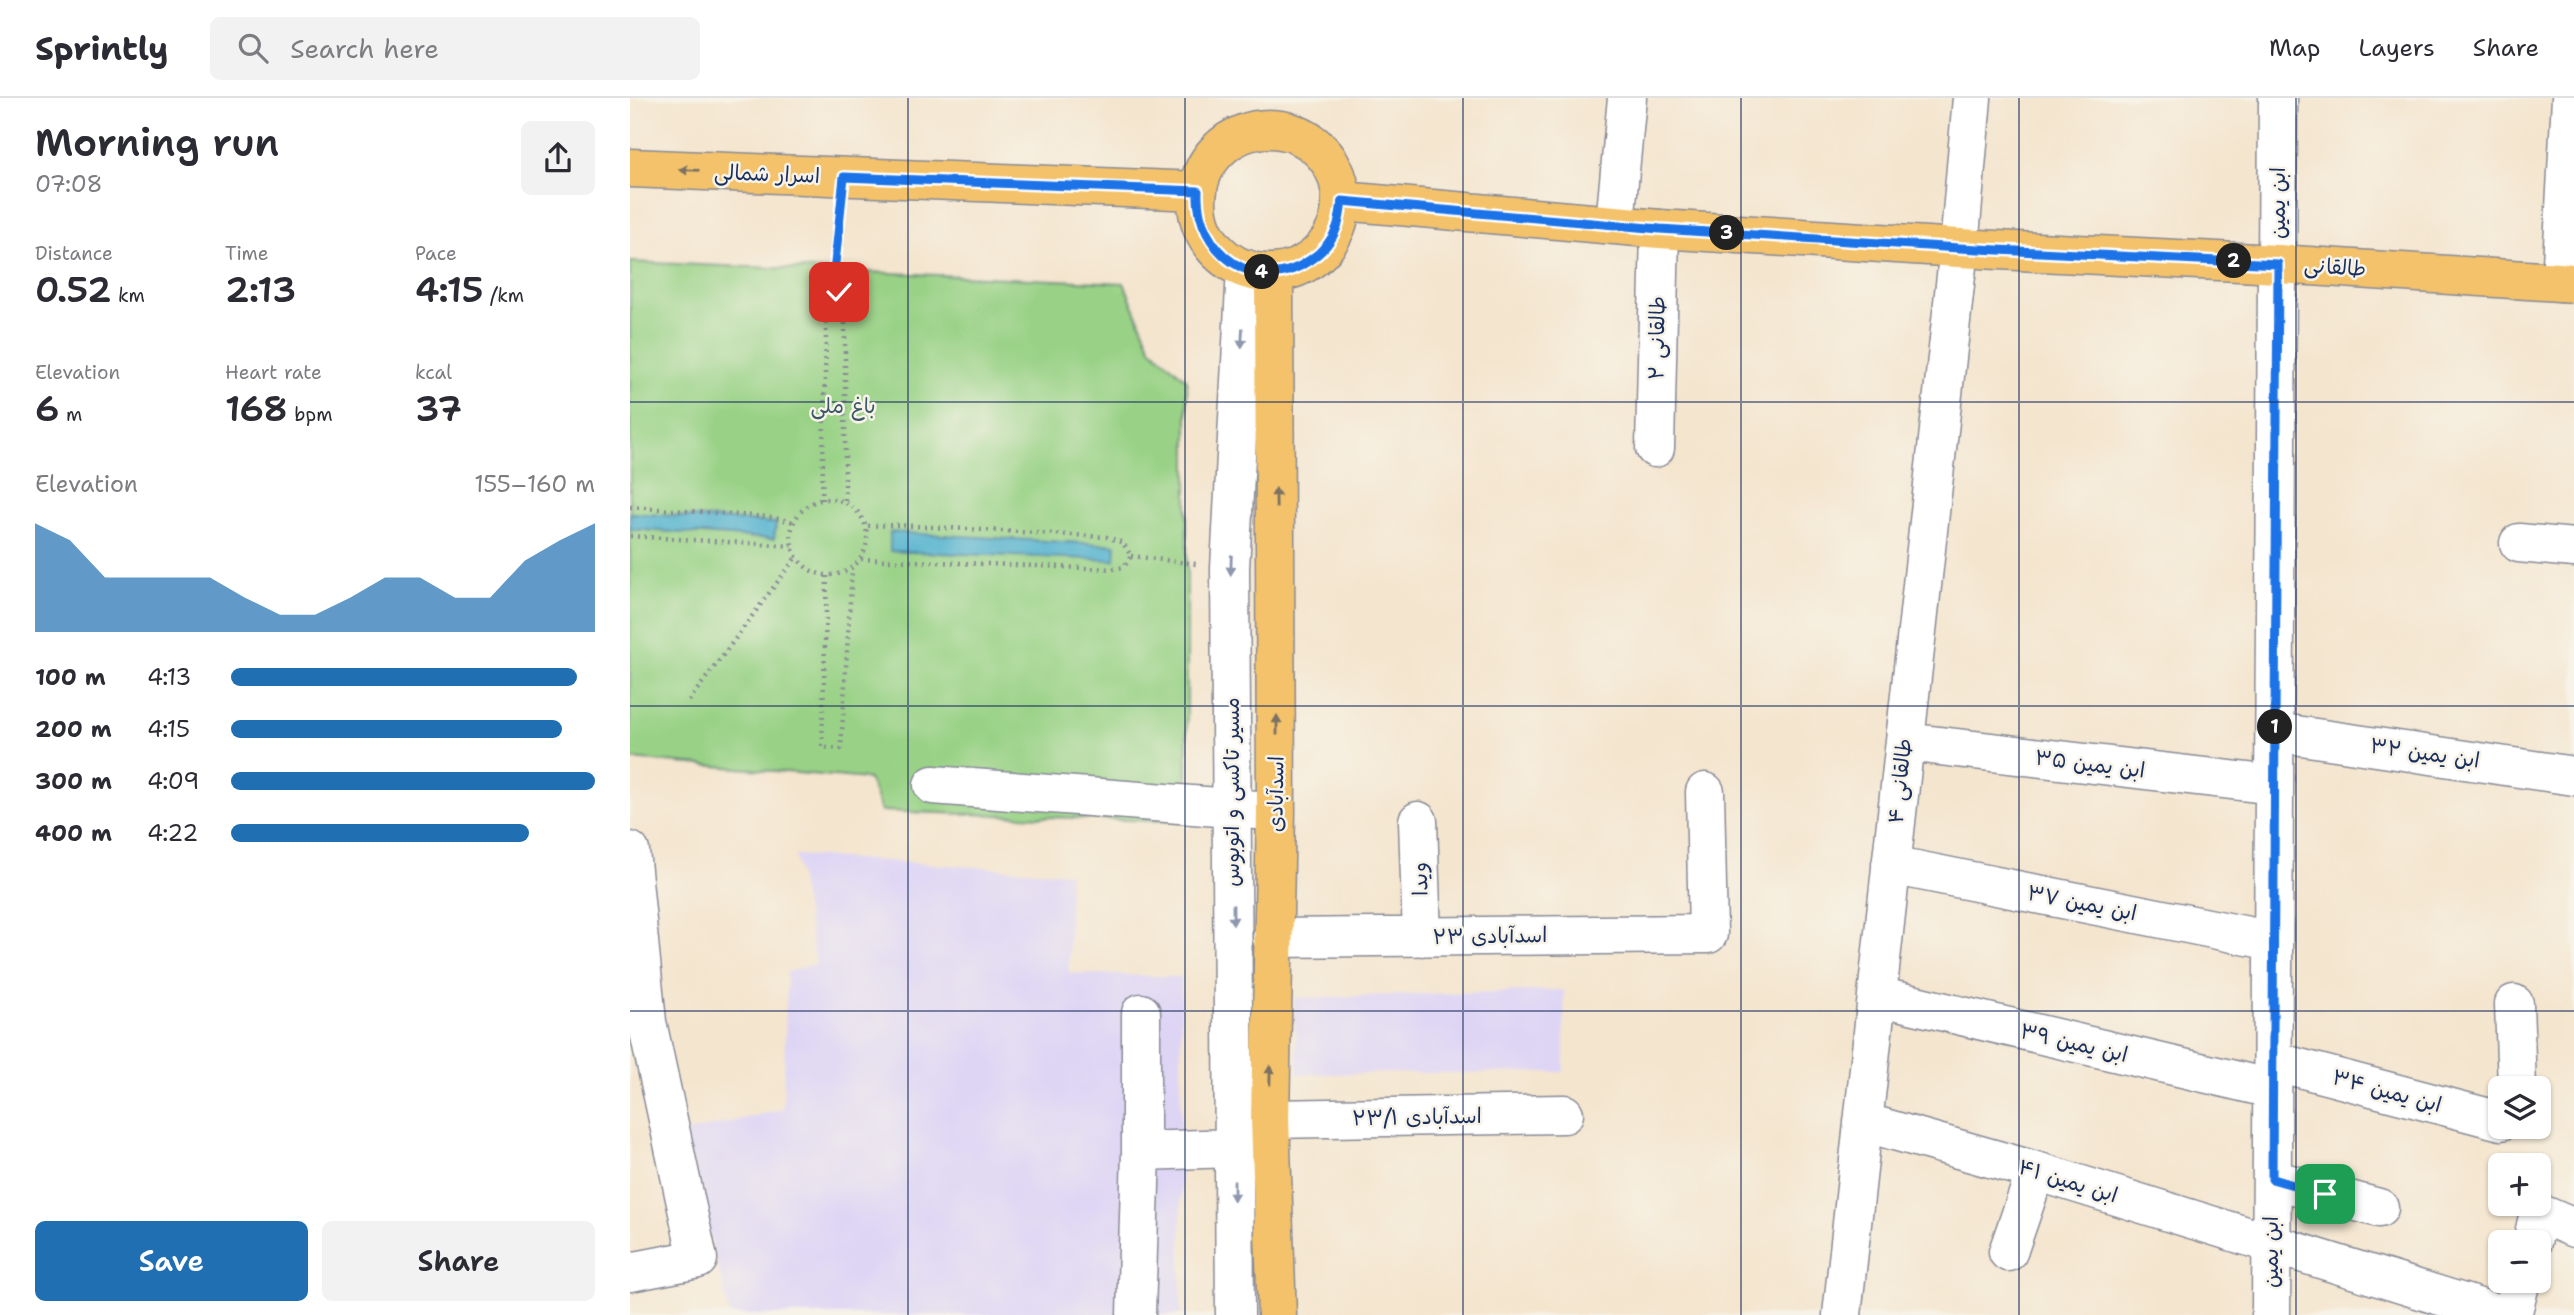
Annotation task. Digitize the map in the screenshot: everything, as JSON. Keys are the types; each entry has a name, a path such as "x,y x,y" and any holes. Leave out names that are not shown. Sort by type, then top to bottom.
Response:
{"main road":[{"path":"1269,113 1320,148 1337,172 1342,201 1337,228 1323,251 1301,267 1260,272 1225,258 1208,240 1199,217 1198,191 1205,166 1221,146 1269,113"},
{"name":"اسرار شمالی","path":"630,168 1198,191"},
{"name":"طالقانی","path":"1342,201 1660,229 2567,283"},
{"name":"اسدآبادی","path":"1260,272 1276,811 1270,1119 1277,1315"}],"street":[{"path":"1615,223 1627,98"},
{"name":"طالقانی ۴","path":"1842,1315 1959,248 1972,98"},
{"name":"ابن یمین","path":"2271,1315 2278,98"},
{"path":"2567,283 2571,98"},
{"name":"طالقانی ۲","path":"1655,448 1660,229"},
{"name":"مسیر تاکسی و اتوبوس","path":"1235,1315 1230,568 1260,272"},
{"path":"2519,543 2574,548"},
{"name":"ابن یمین ۳۲","path":"2275,732 2574,776"},
{"name":"ابن یمین ۳۵","path":"1905,742 2274,785"},
{"path":"933,785 1276,811"},
{"name":"اسدآبادی ۲۳","path":"1272,939 1708,934 1705,792"},
{"name":"ویدا","path":"1418,821 1422,937"},
{"path":"630,852 638,1023 698,1259 630,1272"},
{"name":"ابن یمین ۳۷","path":"1891,865 2273,941"},
{"name":"ابن یمین ۳۹","path":"1877,996 2272,1075"},
{"path":"2514,1004 2517,1076"},
{"path":"1136,1315 1141,1151 1141,1013"},
{"name":"ابن یمین ۳۴","path":"2272,1075 2488,1118"},
{"name":"اسدآبادی ۲۳/۱","path":"1270,1119 1564,1114"},
{"name":"ابن یمین ۴۱","path":"1863,1122 2036,1171 2502,1315"},
{"path":"1141,1151 1234,1148"},
{"path":"2008,1252 2036,1171"},
{"path":"2272,1179 2379,1208"},
{"path":"2535,1230 2539,1213 2574,1228"},
{"path":"2512,1315 2518,1293"}],"path":[{"path":"832,292 844,177"},
{"path":"822,500 827,294 839,292 845,297 845,503"},
{"path":"834,499 845,503 856,510 865,526 866,547 861,559 852,569 827,576 814,573 804,566 796,557 792,546 794,522 810,504 822,500 834,499"},
{"path":"630,507 770,517 794,522"},
{"path":"861,559 1111,569 1124,567 1130,556 1123,542 1107,537 896,525 865,526"},
{"path":"630,536 792,546"},
{"path":"689,701 796,557"},
{"path":"827,576 822,747 841,749 852,569"}],"shaded area":[{"path":"795,855 1069,873 1069,973 1181,977 1181,1315 730,1315 685,1133 783,1109 787,972 816,964"},
{"path":"1564,990 1564,1072 1298,1074 1294,998"}],"green space":[{"name":"باغ ملی","path":"630,262 1124,283 1151,348 1187,380 1187,822 881,811 869,779 630,759 630,529 774,539 776,524 630,513","holes":["890,533 1115,545 1115,559 890,551"]}],"water":[{"path":"630,513 776,523 774,539 630,529"},
{"path":"890,532 1116,545 1115,560 890,551"}],"route":[{"path":"839,292 832,292 844,177 1198,191 1199,217 1208,240 1225,258 1246,270 1274,274 1301,267 1323,251 1337,228 1342,201 1660,229 2278,264 2272,1179 2325,1194"}]}
